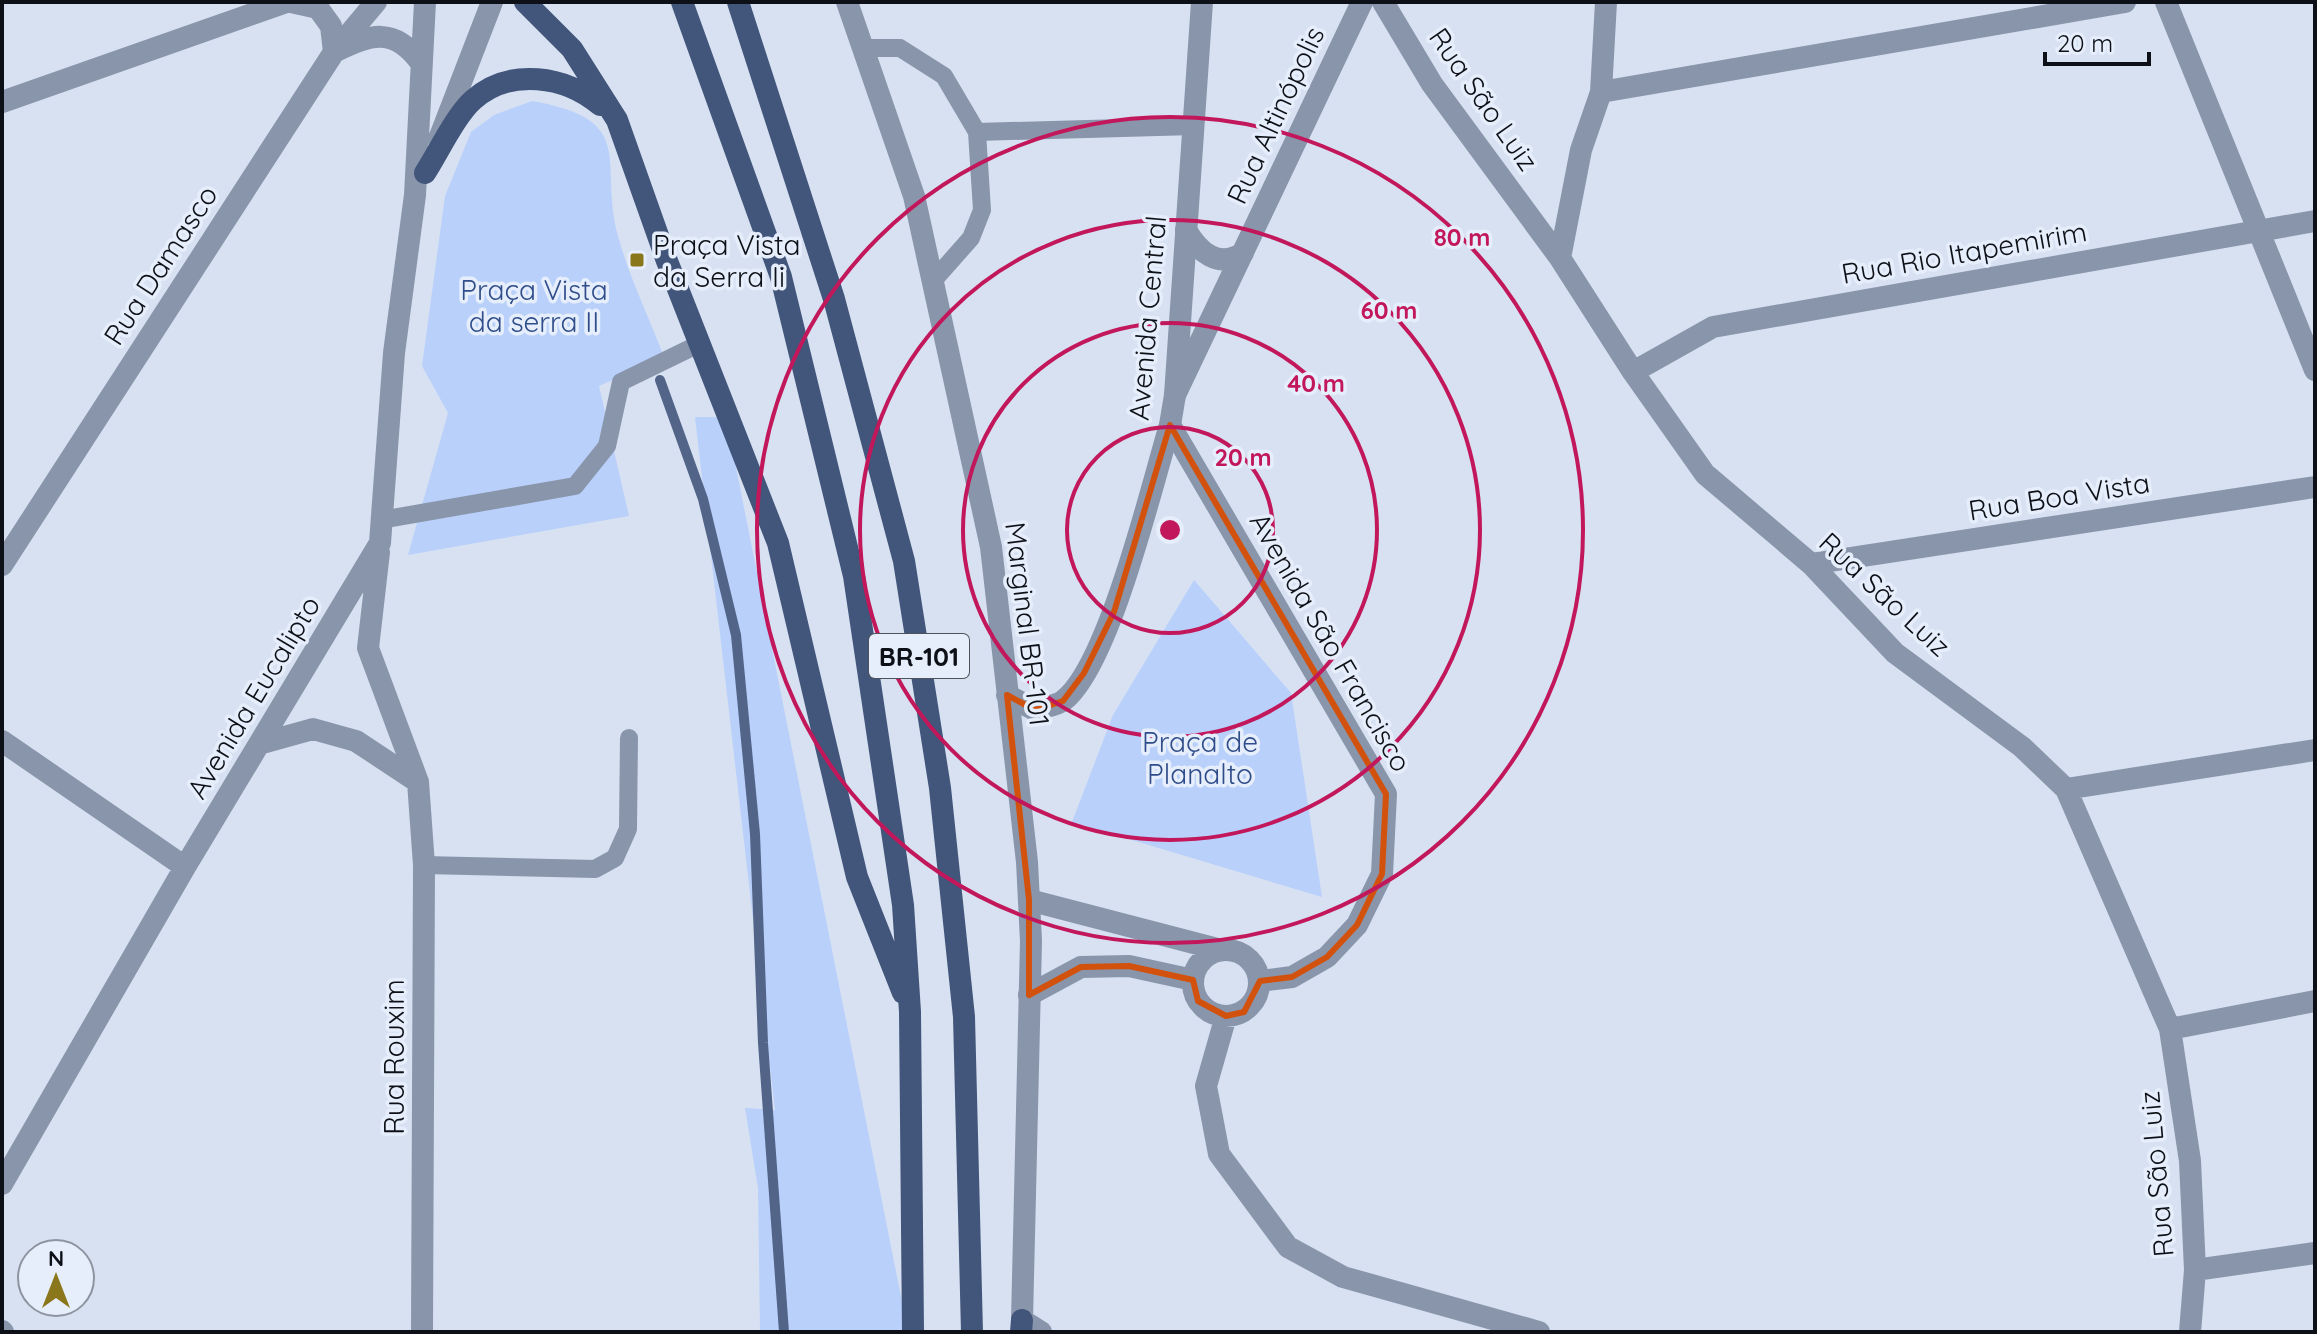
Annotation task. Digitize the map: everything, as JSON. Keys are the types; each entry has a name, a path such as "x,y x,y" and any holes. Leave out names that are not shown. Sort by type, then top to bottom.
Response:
{"main road":[{"path":"525,2 572,49 617,120 778,543 857,877 910,1012"},
{"name":"BR-101","path":"682,2 781,277 854,576 903,905 910,1012 913,1332"},
{"name":"BR-101","path":"738,2 834,299 904,561 940,788 964,1017 972,1332"},
{"path":"425,173 473,100 505,81 545,79 581,89 617,120"}],"street":[{"path":"2,102 288,2 318,8 331,26 334,52 365,37 389,37 409,46 421,63"},
{"name":"Rua Damasco","path":"2,565 334,52 376,2"},
{"name":"Avenida Eucalipto","path":"2,1184 185,867 380,543 394,353 415,195 425,2"},
{"name":"Avenida Eucalipto","path":"415,195 492,2"},
{"name":"Marginal BR-101","path":"847,2 914,196 991,547 1029,900 1022,1326"},
{"name":"Avenida Central","path":"1007,695 1035,710 1063,701 1084,673 1114,612 1170,425 1175,395 1202,2"},
{"name":"Rua Altinópolis","path":"1175,395 1362,2"},
{"name":"Rua São Luiz","path":"1383,2 1432,84 1560,258 1633,372 1705,474 1811,564 1895,653 2022,747 2066,789 2170,1029 2190,1161 2195,1270 2190,1332"},
{"path":"1560,258 1581,150 1601,92 1606,2"},
{"path":"1601,92 2125,2"},
{"path":"2166,2 2315,370"},
{"name":"Rua Rio Itapemirim","path":"1633,372 1713,327 2315,221"},
{"path":"1186,230 1197,250 1215,259 1233,259 1243,253"},
{"name":"Avenida São Francisco","path":"1170,425 1386,794 1382,874 1357,925 1327,957 1292,977 1260,981"},
{"name":"Rua Boa Vista","path":"1811,564 2315,487"},
{"name":"Rua Rouxim","path":"380,543 368,648 418,782 424,865 422,1332"},
{"path":"259,744 313,729 356,741 418,782"},
{"path":"2,741 185,867"},
{"path":"2066,789 2315,750"},
{"path":"1029,900 1243,953 1251,960 1260,981 1254,1001 1244,1012 1226,1016 1215,1014 1198,1001 1193,980 1202,960 1221,950"},
{"path":"1029,995 1081,967 1129,966 1193,980"},
{"path":"2170,1029 2315,1001"},
{"path":"1226,1016 1206,1086 1219,1154 1288,1247 1343,1277 1539,1332"},
{"path":"2195,1270 2315,1253"},
{"path":"1022,1326 1041,1332"}],"lane":[{"path":"863,48 900,48 944,76 977,132 982,210 971,238 933,281"},
{"path":"977,132 1194,126"},
{"path":"381,520 575,486 607,446 621,382 701,343"},
{"path":"424,865 595,869 615,858 628,829 629,738"}],"highlighted area":[{"path":"1170,425 1386,794 1382,874 1357,925 1327,957 1292,977 1260,981 1244,1012 1226,1016 1198,1001 1193,980 1129,966 1081,967 1029,995 1029,900 1007,695 1035,710 1063,701 1084,673 1114,612"}],"green space":[{"name":"Praça Vista da serra II","path":"532,101 566,109 588,120 601,132 608,148 618,236 664,357 599,386 629,516 408,555 448,413 422,366 445,196 471,132 494,115"},
{"path":"695,417 726,417 908,1332 760,1332 758,1188 745,1108 775,1110"},
{"name":"Praça de Planalto","path":"1194,580 1291,693 1322,897 1072,822 1113,715"}],"waterway":[{"path":"660,380 703,499 736,635 755,834 763,1043 784,1332"}],"place":[{"name":"Praça Vista da Serra Ii","path":"637,260"}]}
